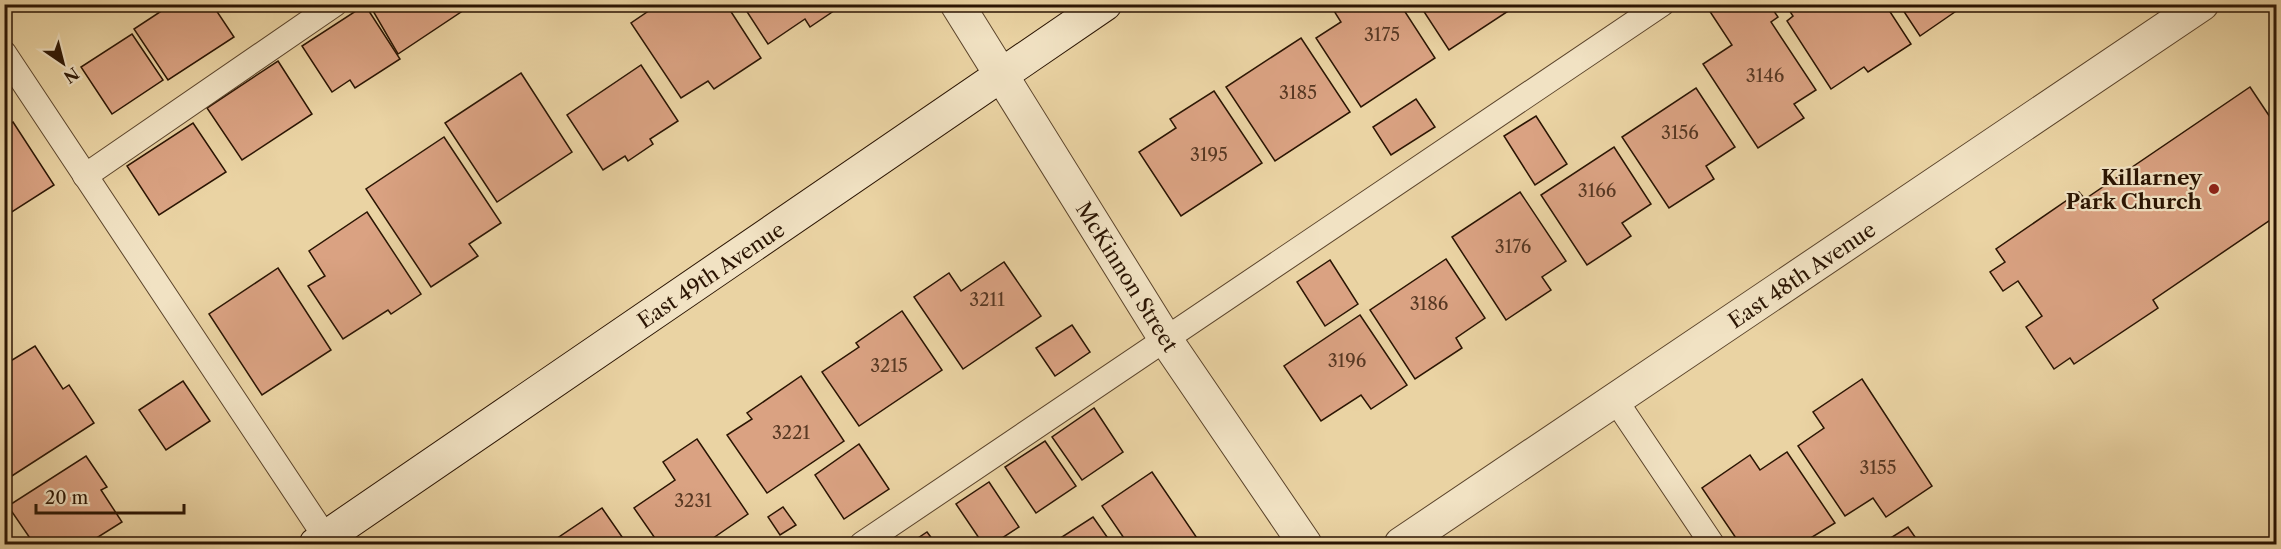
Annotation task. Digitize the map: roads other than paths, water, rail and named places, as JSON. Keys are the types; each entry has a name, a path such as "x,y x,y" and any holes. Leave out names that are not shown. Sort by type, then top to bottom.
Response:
{"street":[{"name":"McKinnon Street","path":"957,4 1166,340 1305,544"},
{"name":"East 49th Avenue","path":"321,541 1002,77 1105,4"},
{"name":"East 48th Avenue","path":"1401,544 2202,4"}],"lane":[{"path":"85,176 335,4"},
{"path":"862,544 1662,4"},
{"path":"4,53 321,541"},
{"path":"1616,401 1712,544"}],"place":[{"name":"Killarney Park Church","path":"2214,189"}]}
